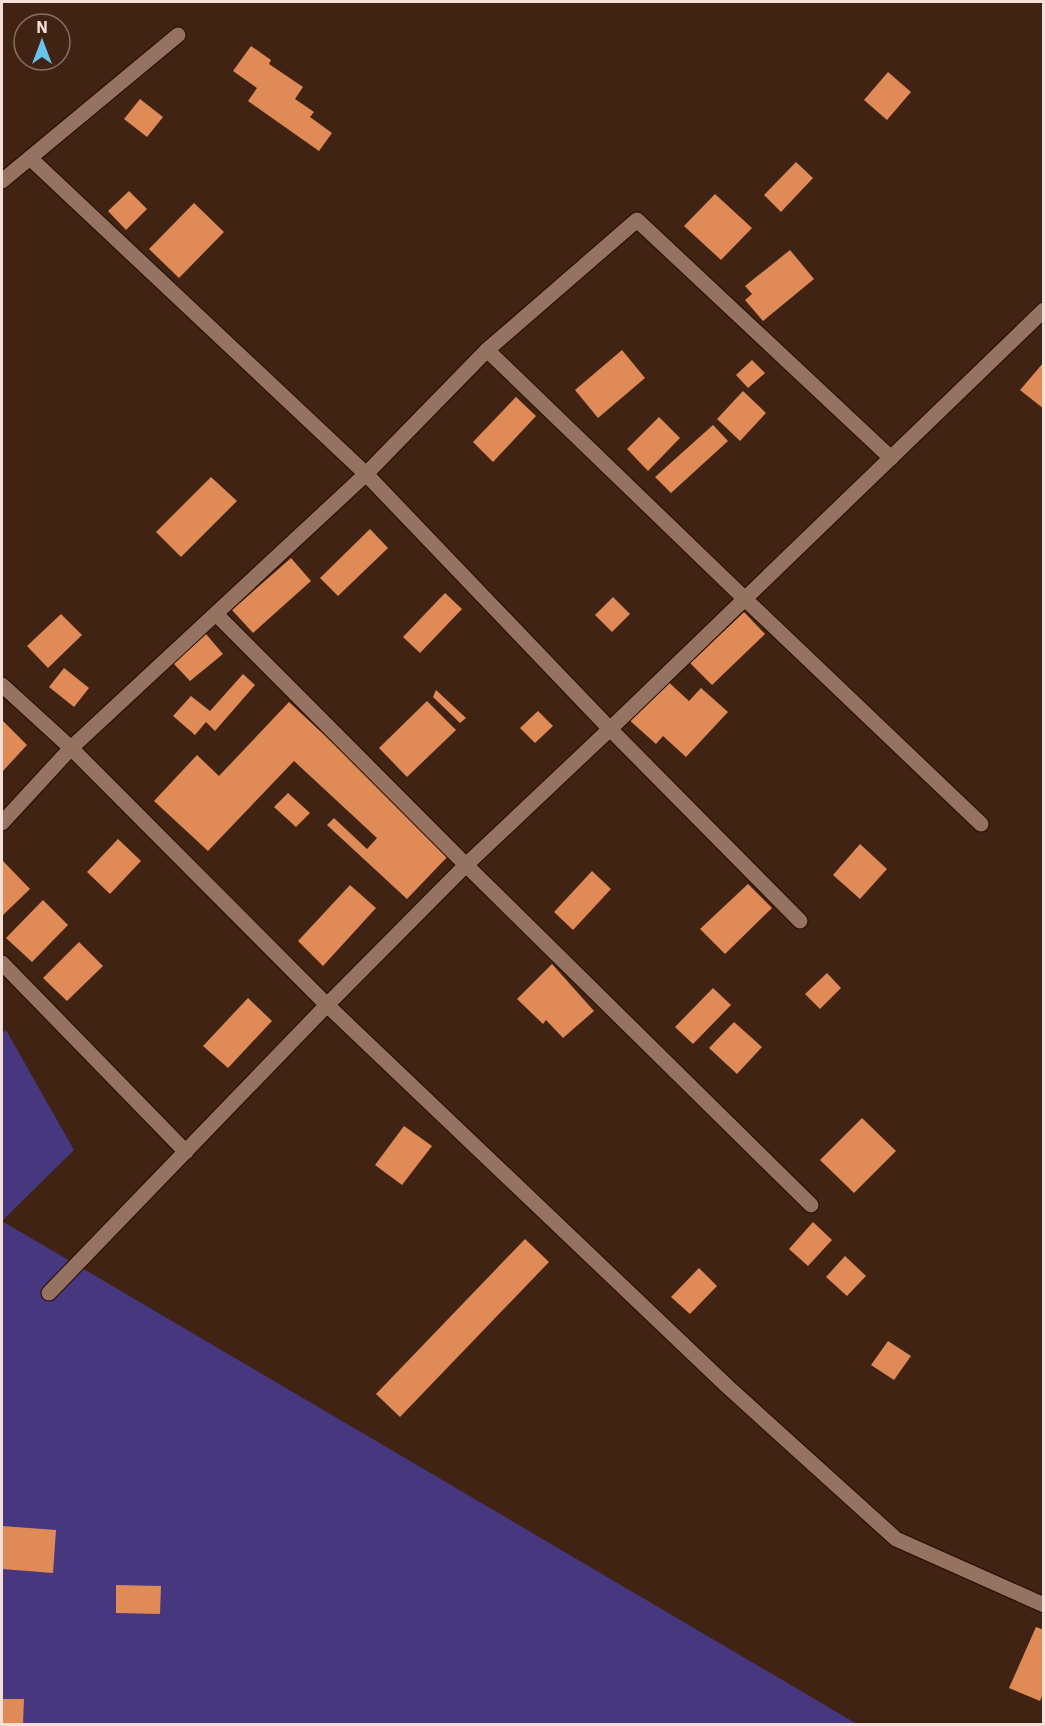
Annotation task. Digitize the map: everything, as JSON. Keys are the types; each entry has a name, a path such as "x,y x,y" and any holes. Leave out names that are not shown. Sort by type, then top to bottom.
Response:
{"street":[{"path":"2,181 178,35"},
{"path":"30,158 366,474 610,729 800,921"},
{"path":"2,823 71,748 366,474 487,350 637,220 891,458"},
{"path":"49,1293 327,1005 466,865 1044,310"},
{"path":"487,350 981,824"},
{"path":"216,614 466,865 811,1205"},
{"path":"2,685 71,748 327,1005 728,1388 896,1539 1044,1605"},
{"path":"2,963 186,1152"}],"shaded area":[{"path":"6,1030 74,1150 2,1221 2,1033"},
{"path":"2,1221 857,1724 2,1724"}],"building":[{"path":"251,46 271,60 269,64 303,87 295,99 314,112 310,117 332,133 319,151 248,101 257,88 233,71"},
{"path":"888,72 911,92 887,120 864,100"},
{"path":"140,99 163,117 147,137 124,119"},
{"path":"796,162 813,178 781,212 764,195"},
{"path":"129,191 147,209 126,230 108,211"},
{"path":"715,194 752,228 721,260 684,226"},
{"path":"194,203 224,232 179,278 149,249"},
{"path":"790,250 814,279 763,321 745,300 752,294 745,286"},
{"path":"622,350 645,378 598,418 575,390"},
{"path":"752,360 765,373 748,388 736,375"},
{"path":"1044,362 1044,409 1020,390"},
{"path":"743,391 766,413 740,441 717,419"},
{"path":"516,397 536,416 493,462 473,442"},
{"path":"659,417 680,438 648,471 627,449"},
{"path":"713,425 728,441 671,493 655,477"},
{"path":"211,477 237,501 181,557 156,532"},
{"path":"370,529 388,548 338,596 320,578"},
{"path":"291,558 311,581 253,633 232,610"},
{"path":"445,593 462,609 420,653 403,637"},
{"path":"613,597 630,614 612,632 595,615"},
{"path":"744,612 765,634 712,685 690,663"},
{"path":"61,614 82,635 48,668 27,646"},
{"path":"206,634 223,654 190,681 173,663"},
{"path":"64,668 89,688 74,707 49,687"},
{"path":"243,674 255,685 215,731 206,722 195,735 173,716 191,696 210,711"},
{"path":"664,678 689,701 701,688 728,712 686,757 663,736 656,744 627,718"},
{"path":"436,690 466,718 460,723 433,697"},
{"path":"427,701 456,730 407,777 379,748"},
{"path":"289,702 451,853 407,899 327,825 334,818 367,849 377,838 294,761 208,851 154,801 197,755 219,776"},
{"path":"538,711 553,726 535,743 520,728"},
{"path":"2,720 27,745 2,772"},
{"path":"288,793 310,813 296,827 274,807"},
{"path":"118,839 141,861 110,894 87,872"},
{"path":"860,844 887,869 860,899 833,875"},
{"path":"2,860 30,889 2,916"},
{"path":"592,871 611,889 573,930 554,912"},
{"path":"748,884 772,908 725,954 700,929"},
{"path":"350,885 376,908 323,966 298,941"},
{"path":"43,900 68,925 32,962 6,938"},
{"path":"79,942 103,966 67,1001 43,978"},
{"path":"552,964 594,1011 563,1038 546,1020 543,1024 517,999"},
{"path":"827,973 841,988 820,1009 805,994"},
{"path":"713,988 731,1005 693,1044 675,1027"},
{"path":"248,998 272,1021 228,1068 203,1046"},
{"path":"734,1022 762,1047 737,1074 709,1048"},
{"path":"862,1118 896,1151 854,1193 820,1160"},
{"path":"404,1126 432,1146 402,1185 375,1165"},
{"path":"813,1222 832,1240 808,1266 789,1249"},
{"path":"525,1239 549,1262 400,1417 376,1394"},
{"path":"845,1256 866,1276 847,1296 826,1277"},
{"path":"699,1268 717,1286 690,1314 671,1297"},
{"path":"888,1341 911,1356 894,1380 871,1365"},
{"path":"2,1526 56,1530 53,1573 2,1569"},
{"path":"116,1585 161,1586 160,1614 116,1613"},
{"path":"1036,1627 1044,1630 1044,1692 1040,1701 1009,1688"},
{"path":"2,1699 24,1699 23,1724 2,1724"}]}
